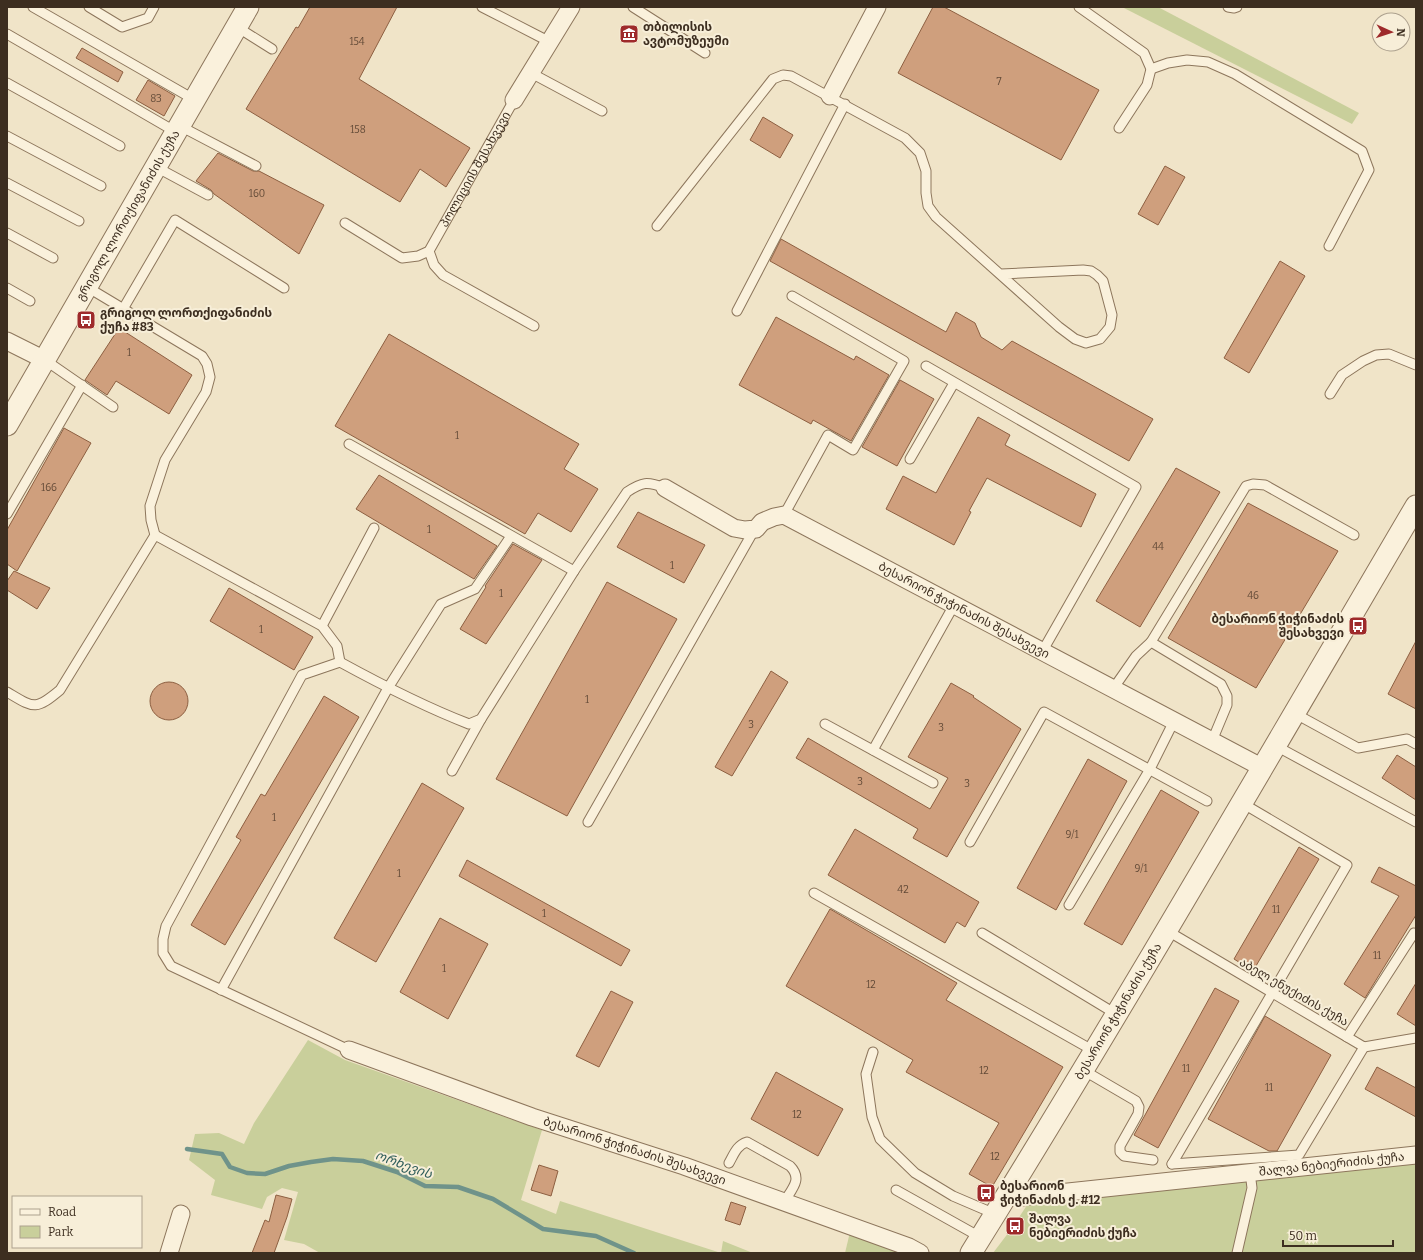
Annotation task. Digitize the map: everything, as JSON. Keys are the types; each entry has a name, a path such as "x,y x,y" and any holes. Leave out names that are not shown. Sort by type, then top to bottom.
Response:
{"street":[{"name":"გრიგოლ ლორთქიფანიძის ქუჩა","path":"7,425 248,7"},
{"name":"პოლიციის შესახვევი","path":"514,100 572,7"},
{"path":"838,100 877,7"},
{"path":"7,341 45,360"},
{"path":"665,488 734,528 745,530 756,528 762,522 784,515"},
{"name":"ბესარიონ ჭიჭინაძის ქუჩა","path":"977,1248 995,1214 1083,1070 1263,768 1416,506"},
{"name":"ბესარიონ ჭიჭინაძის შესახვევი","path":"784,515 1263,768"},
{"name":"ბესარიონ ჭიჭინაძის შესახვევი","path":"349,1050 532,1117 684,1166 909,1247 920,1253"},
{"name":"შალვა ნებიერიძის ქუჩა","path":"1008,1193 1021,1197 1416,1155"},
{"path":"169,1253 181,1214"}],"lane":[{"path":"33,7 195,100"},
{"path":"94,8 122,27 148,18 154,7"},
{"path":"482,7 550,42"},
{"path":"633,7 705,52"},
{"path":"1079,7 1144,53 1151,69 1147,84 1119,128"},
{"path":"1228,7 1237,7"},
{"path":"237,27 272,49"},
{"path":"7,34 178,129 256,166"},
{"path":"1151,69 1168,62 1187,60 1208,62 1235,74 1362,151 1369,170 1329,246"},
{"path":"531,73 602,111"},
{"path":"657,226 773,79 783,75 791,76 838,100 905,138 913,145 920,153 926,171 926,193 928,206 936,217 1075,339 1086,343 1100,339 1110,327 1112,315 1103,281 1097,274 1091,271 1083,270 1001,274"},
{"path":"7,83 120,146"},
{"name":"პოლიციის შესახვევი","path":"429,251 514,100"},
{"path":"736,311 838,100"},
{"path":"7,136 101,186"},
{"path":"156,167 208,195"},
{"path":"7,183 79,221"},
{"path":"123,309 175,220 284,288"},
{"path":"344,223 402,258 418,256 429,251 434,265 443,276 534,326"},
{"path":"7,233 53,258"},
{"path":"7,692 31,706 45,703 60,690 155,535 151,520 150,506 165,460 206,392 210,377 207,364 202,356 87,287"},
{"path":"7,288 30,301"},
{"path":"784,515 828,435 853,450 904,360 792,296"},
{"path":"1330,394 1342,375 1363,361 1376,355 1389,354 1416,365"},
{"path":"45,360 113,407"},
{"path":"926,366 1136,487 1042,652"},
{"path":"910,459 954,383"},
{"path":"7,514 82,385"},
{"path":"349,444 574,571"},
{"path":"452,771 481,719 574,571 627,492 640,484 653,483 665,488"},
{"path":"1113,689 1136,656 1151,642 1246,486 1253,484 1265,485 1354,535"},
{"path":"322,626 374,528"},
{"path":"588,822 756,528"},
{"path":"155,535 322,626 337,646 340,662"},
{"path":"221,990 388,688 441,604 475,589 511,536"},
{"path":"873,750 954,606"},
{"path":"1151,642 1221,684 1228,696 1227,705 1212,741"},
{"path":"349,1050 171,966 163,953 163,939 166,926 302,675 340,662 388,688 470,724 481,719"},
{"path":"970,842 1044,712 1207,800"},
{"path":"1294,713 1358,748 1407,739 1416,744"},
{"path":"1068,905 1150,770 1174,721"},
{"path":"825,724 933,783"},
{"path":"1276,746 1416,822"},
{"path":"1242,803 1347,865 1172,1164 1299,1155 1364,1047 1416,1038"},
{"path":"814,893 1094,1051"},
{"name":"აბელ ენუქიძის ქუჩა","path":"1166,930 1364,1047"},
{"path":"1347,1037 1414,933"},
{"path":"982,934 1116,1014"},
{"path":"873,1052 866,1074 872,1117 880,1139 915,1173 953,1196 995,1214"},
{"path":"1083,1070 1136,1101 1139,1107 1138,1114 1120,1146 1120,1152 1124,1156 1153,1160"},
{"path":"729,1162 738,1147 747,1142 790,1166 797,1176 796,1183 784,1202"},
{"path":"1237,1253 1252,1188 1250,1172"},
{"path":"896,1190 977,1248"}],"green space":[{"path":"1122,7 1158,7 1359,113 1352,124"},
{"path":"308,1040 345,1060 542,1130 521,1200 556,1214 560,1201 721,1253 320,1253 304,1244 284,1240 298,1192 282,1188 267,1197 262,1209 211,1195 215,1180 189,1160 195,1134 219,1133 244,1144 254,1123"},
{"path":"1416,1161 1416,1253 993,1253 1029,1202"},
{"path":"850,1232 901,1253 845,1253"},
{"path":"723,1241 753,1253 721,1253"}],"building":[{"path":"310,7 397,7 359,79 470,148 446,187 420,169 400,202 246,109 296,27 298,28"},
{"path":"933,7 944,7 1099,90 1061,160 898,73"},
{"path":"82,48 123,72 118,82 76,58"},
{"path":"148,80 175,96 164,116 136,100"},
{"path":"763,117 793,135 780,158 750,140"},
{"path":"218,153 253,171 259,171 324,205 299,254 214,194 211,190 196,181"},
{"path":"1165,166 1185,177 1158,225 1138,214"},
{"path":"781,239 946,332 956,312 975,323 981,337 1002,350 1012,341 1153,419 1129,461 770,261"},
{"path":"1280,261 1305,276 1249,373 1224,358"},
{"path":"776,317 854,360 856,356 889,375 851,441 813,420 811,424 739,385"},
{"path":"119,328 192,375 169,414 116,381 107,395 85,380"},
{"path":"389,334 579,444 564,469 598,489 571,532 538,513 525,534 335,426"},
{"path":"900,380 934,399 897,466 862,447"},
{"path":"978,417 1010,435 1005,445 1096,494 1081,527 987,478 969,511 971,512 954,545 886,509 903,476 936,493"},
{"path":"64,428 91,443 17,571 7,564 7,530"},
{"path":"1176,468 1220,492 1140,627 1096,601"},
{"path":"379,475 497,546 474,579 356,509"},
{"path":"1248,503 1338,551 1256,688 1168,638"},
{"path":"638,512 705,545 684,583 617,547"},
{"path":"513,544 542,560 486,644 460,629 486,587 485,586"},
{"path":"14,571 50,588 37,609 7,590 7,581"},
{"path":"607,582 677,619 567,816 496,779"},
{"path":"229,588 313,637 294,670 210,621"},
{"path":"1416,641 1416,709 1388,694"},
{"path":"771,671 788,682 732,776 715,767"},
{"path":"169,682 179,685 185,691 188,701 185,711 179,717 169,720 159,717 153,711 150,701 153,691 159,685"},
{"path":"951,683 974,696 973,697 1021,729 947,857 913,838 918,829 796,758 808,738 930,809 948,778 908,757"},
{"path":"324,696 359,717 225,945 191,925 241,840 236,837 261,794 265,796"},
{"path":"1397,755 1416,767 1416,800 1382,778"},
{"path":"1088,759 1127,781 1056,910 1017,888"},
{"path":"422,783 464,808 376,962 334,938"},
{"path":"1161,790 1199,812 1122,945 1084,924"},
{"path":"855,829 979,902 965,927 957,922 945,943 828,875"},
{"path":"1299,847 1319,859 1253,971 1234,959"},
{"path":"467,860 630,950 621,966 459,876"},
{"path":"1379,867 1416,886 1416,915 1365,998 1344,984 1399,896 1371,882"},
{"path":"830,909 957,983 946,1000 1063,1067 992,1187 969,1174 999,1123 906,1072 913,1060 786,986"},
{"path":"440,918 488,944 448,1019 400,992"},
{"path":"1416,983 1416,1026 1397,1014"},
{"path":"1215,988 1239,1001 1158,1148 1134,1135"},
{"path":"611,991 633,1002 599,1067 576,1056"},
{"path":"1265,1016 1331,1055 1277,1151 1269,1151 1208,1119"},
{"path":"1377,1067 1416,1088 1416,1117 1365,1089"},
{"path":"776,1072 843,1109 818,1156 751,1119"},
{"path":"539,1165 558,1171 551,1196 531,1190"},
{"path":"276,1195 292,1199 274,1253 252,1253 265,1220 269,1222"},
{"path":"731,1202 746,1207 740,1225 725,1220"}],"waterway":[{"name":"ორხევის","path":"187,1149 222,1154 230,1167 247,1173 265,1174 289,1166 333,1159 363,1161 397,1172 425,1186 458,1187 493,1199 543,1229 596,1236 634,1253"}],"place":[{"name":"თბილისის ავტომუზეუმი","path":"629,34"},
{"name":"გრიგოლ ლორთქიფანიძის ქუჩა #83","path":"86,320"},
{"name":"ბესარიონ ჭიჭინაძის შესახვევი","path":"1358,626"},
{"name":"ბესარიონ ჭიჭინაძის ქ. #12","path":"986,1193"},
{"name":"შალვა ნებიერიძის ქუჩა","path":"1015,1226"}]}
